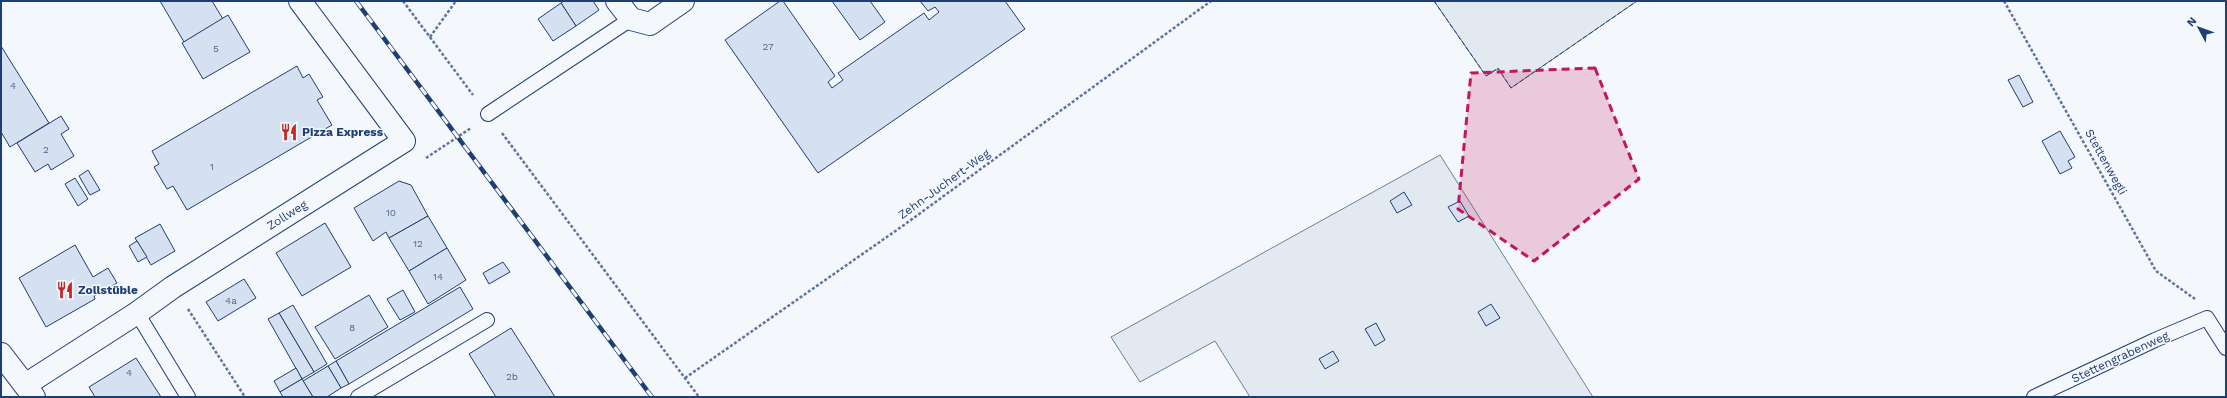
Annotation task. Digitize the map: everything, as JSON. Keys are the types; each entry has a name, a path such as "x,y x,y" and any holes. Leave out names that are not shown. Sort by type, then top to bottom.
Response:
{"street":[{"path":"300,1 404,141"},
{"path":"617,1 631,19 650,24 683,1"},
{"name":"Zollweg","path":"30,391 173,287 404,141"},
{"path":"1,354 30,391"}],"lane":[{"path":"488,114 631,19"},
{"path":"137,313 188,397"},
{"path":"2207,318 2226,348"},
{"name":"Stettengrabenweg","path":"2034,397 2155,340 2207,318"},
{"path":"358,397 486,320"}],"path":[{"path":"403,1 699,397"},
{"path":"430,37 456,1"},
{"name":"Zehn-Juchert-Weg","path":"685,378 904,225 1211,1"},
{"name":"Stettenwegli","path":"2004,1 2156,271 2192,295 2207,318"},
{"path":"404,141 418,156 426,158 488,114"},
{"path":"173,287 245,397"}],"highlighted area":[{"path":"1595,68 1639,179 1534,261 1458,209 1471,73"}],"shaded area":[{"path":"1434,1 1637,1 1511,88 1498,69 1486,76"},
{"path":"1440,155 1593,397 1250,397 1215,341 1140,382 1111,337"}],"building":[{"path":"160,1 212,1 223,19 184,42"},
{"path":"564,1 593,1 599,10 576,26 561,3"},
{"path":"780,1 783,1 835,76 828,82 832,88 843,80 838,73 924,13 929,20 939,12 935,7 928,11 920,1 1005,1 1025,29 818,173 725,40"},
{"path":"832,1 870,1 885,22 860,40"},
{"path":"561,3 576,26 553,41 538,19"},
{"path":"228,15 250,52 203,79 182,43"},
{"path":"1,46 49,123 10,147 1,132"},
{"path":"297,66 303,78 309,74 323,97 317,100 332,125 187,210 173,186 167,189 154,167 159,164 152,151"},
{"path":"2019,75 2033,102 2023,107 2008,80"},
{"path":"61,116 69,129 61,134 74,156 51,170 48,164 35,172 17,143"},
{"path":"2060,131 2075,157 2068,161 2072,168 2060,174 2042,141"},
{"path":"88,170 100,190 90,195 79,176"},
{"path":"75,178 88,199 78,206 65,184"},
{"path":"399,181 411,185 428,216 389,238 386,232 373,241 354,208"},
{"path":"1404,192 1412,205 1397,213 1390,201"},
{"path":"1460,201 1469,216 1458,222 1448,207"},
{"path":"428,216 447,248 409,271 389,238"},
{"path":"325,223 351,267 302,296 276,253"},
{"path":"160,224 175,251 151,265 135,238"},
{"path":"137,241 147,257 138,262 129,246"},
{"name":"Zollstüble","path":"75,245 93,277 108,268 117,283 94,296 95,299 46,327 19,278"},
{"path":"447,248 466,280 428,304 409,271"},
{"path":"503,262 510,272 489,284 483,273"},
{"path":"244,279 256,298 218,321 206,302"},
{"path":"460,287 473,309 349,384 336,361"},
{"path":"403,290 415,312 400,320 387,299"},
{"path":"369,295 388,327 335,359 315,327"},
{"path":"1491,304 1500,318 1486,326 1478,312"},
{"path":"293,305 327,364 314,372 279,313"},
{"path":"279,313 314,372 302,379 268,319"},
{"path":"1376,323 1385,340 1375,346 1365,329"},
{"path":"511,328 555,397 496,397 469,354"},
{"path":"1333,351 1339,361 1325,369 1319,359"},
{"path":"136,358 161,397 95,397 89,387"},
{"path":"336,361 349,384 341,388 328,366"},
{"path":"328,366 341,388 327,397 313,397 303,381"},
{"path":"296,368 302,379 280,392 274,381"},
{"path":"302,379 313,397 283,397 280,392"}],"railway":[{"path":"356,1 652,397"}],"fence":[{"path":"1434,1 1486,76 1498,68 1511,88 1637,1"}],"place":[{"name":"Pizza Express","path":"289,132"},
{"name":"Zollstüble","path":"65,290"}]}
